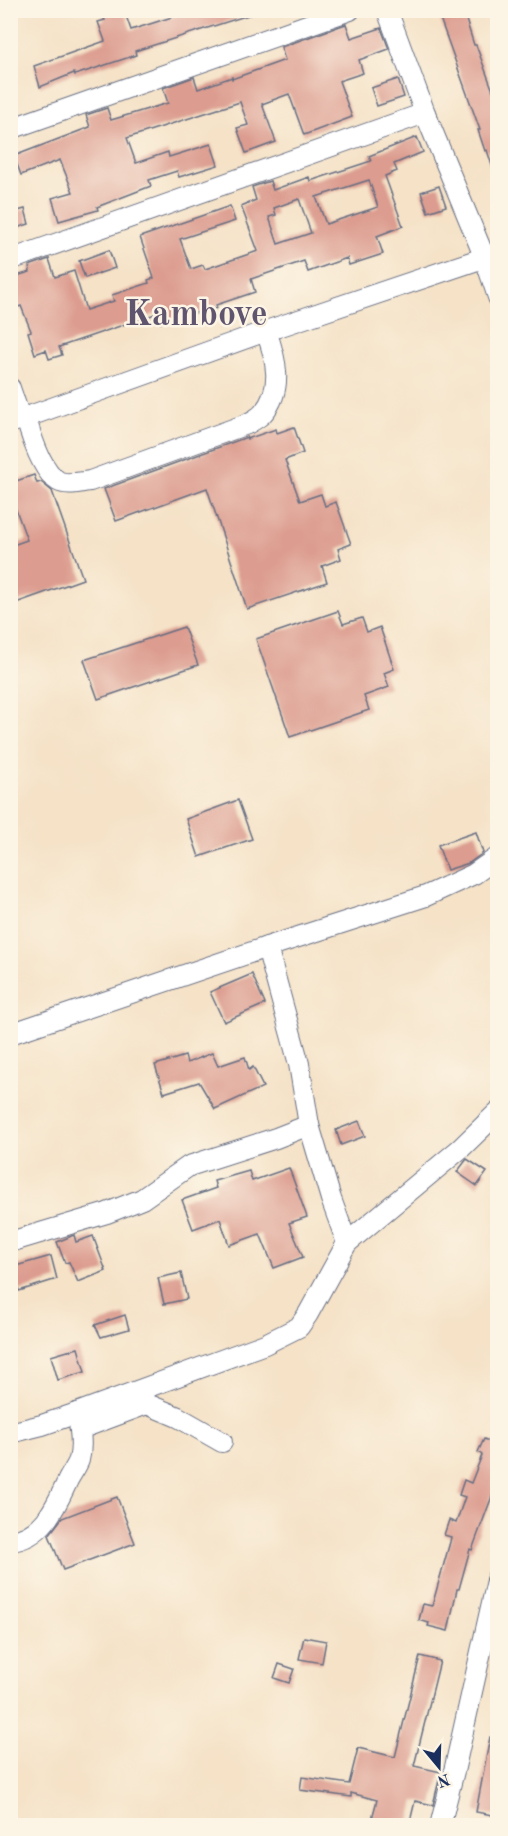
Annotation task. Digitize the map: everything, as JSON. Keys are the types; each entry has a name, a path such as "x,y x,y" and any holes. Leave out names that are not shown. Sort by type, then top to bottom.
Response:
{"street":[{"path":"10,129 350,10"},
{"path":"387,10 425,113 491,254 498,297"},
{"path":"10,260 425,113"},
{"path":"19,421 266,331 491,254"},
{"path":"10,388 19,421 45,469 58,481 71,483 90,481 247,424 262,415 271,400 277,379 275,355 266,331"},
{"path":"10,1034 426,896 474,874 498,857"},
{"path":"267,947 299,1064 309,1125 331,1200 347,1243"},
{"path":"78,1421 265,1344 299,1327 347,1243 461,1148 498,1112"},
{"path":"10,1242 142,1199 189,1166 309,1125"},
{"path":"10,1433 42,1425 78,1421 147,1404 222,1442"},
{"path":"10,1541 23,1540 49,1517 79,1460 78,1421"},
{"path":"440,1826 498,1576"}],"building":[{"path":"111,10 124,10 131,30 194,10 255,10 255,13 135,51 136,55 75,75 74,73 40,87 34,66 105,41 98,22 105,20 102,14"},
{"path":"437,10 463,10 474,45 476,45 498,104 498,175 495,175 487,150 485,151 478,130 480,130"},
{"path":"346,24 351,38 381,28 389,49 359,60 363,73 339,81 352,117 304,135 289,94 262,104 276,142 246,153 237,128 248,125 240,102 127,138 136,163 168,152 169,157 211,144 218,165 179,177 177,171 149,180 151,186 97,207 98,210 59,221 52,198 73,192 60,160 21,175 14,156 90,127 86,115 107,108 111,120 168,103 163,88 194,77 198,89 232,77 232,79 285,60 281,47"},
{"path":"398,79 404,97 377,106 371,88"},
{"path":"417,137 423,152 394,164 397,171 385,176 403,226 377,236 383,254 349,265 347,258 308,272 304,261 251,279 255,292 216,305 217,308 160,323 158,313 59,347 62,355 49,359 46,350 35,354 28,332 31,331 21,306 10,310 10,278 30,272 29,266 49,259 55,277 74,271 86,310 114,301 112,295 149,283 148,280 154,278 140,237 230,206 235,221 180,239 191,269 203,265 205,269 258,251 241,206 256,200 252,187 270,181 273,190 309,177 310,181 371,161 369,156","holes":["369,180 378,207 326,224 316,197","299,199 311,233 278,244 269,217 276,215 274,208"]},
{"path":"439,186 446,206 428,212 421,192"},
{"path":"25,209 29,224 10,230 10,213"},
{"path":"109,250 115,268 85,278 79,261"},
{"path":"294,427 303,453 285,460 300,501 321,494 325,506 336,502 351,544 338,549 341,559 322,566 327,582 247,609 207,488 116,521 104,489 247,437 247,439 276,429 277,433"},
{"path":"34,475 37,483 41,482 52,491 83,579 13,604 10,597 10,546 27,540 10,493 10,483"},
{"path":"338,611 343,624 362,618 367,632 380,627 394,669 384,673 389,687 364,696 369,710 290,737 256,639"},
{"path":"184,627 198,665 98,699 84,660"},
{"path":"238,800 252,839 199,857 186,819"},
{"path":"476,832 483,853 469,863 447,870 438,845"},
{"path":"252,974 265,1004 224,1022 210,992"},
{"path":"212,1053 218,1066 245,1057 249,1070 253,1067 263,1087 215,1109 199,1082 164,1093 155,1065 185,1056 187,1063"},
{"path":"359,1121 365,1136 341,1145 336,1130"},
{"path":"467,1159 487,1172 477,1186 457,1172"},
{"path":"289,1168 307,1217 289,1223 303,1257 274,1268 260,1234 229,1245 220,1219 193,1229 182,1200 216,1188 214,1181 249,1171 252,1181"},
{"path":"74,1235 76,1242 93,1236 106,1271 78,1282 69,1262 65,1263 57,1242"},
{"path":"51,1256 57,1279 19,1291 12,1267"},
{"path":"181,1273 187,1299 164,1304 158,1278"},
{"path":"125,1315 129,1329 101,1337 95,1325"},
{"path":"78,1348 85,1372 58,1380 51,1356"},
{"path":"484,1439 498,1445 498,1480 472,1550 470,1549 459,1589 457,1589 448,1631 428,1626 429,1623 419,1620 423,1604 432,1606 451,1537 444,1535 449,1520 456,1523 465,1497 459,1495 464,1480 471,1483 482,1455 478,1452"},
{"path":"117,1497 135,1543 63,1570 49,1535 62,1518"},
{"path":"304,1637 326,1641 322,1663 299,1659"},
{"path":"420,1656 440,1661 414,1766 441,1772 433,1805 415,1801 409,1826 370,1826 377,1800 351,1793 351,1797 300,1790 302,1777 349,1784 358,1748 395,1757"},
{"path":"279,1664 294,1669 289,1683 274,1678"},
{"path":"490,1737 498,1738 498,1816 476,1812"}],"district":[{"name":"Kambove","path":"196,316"}]}
